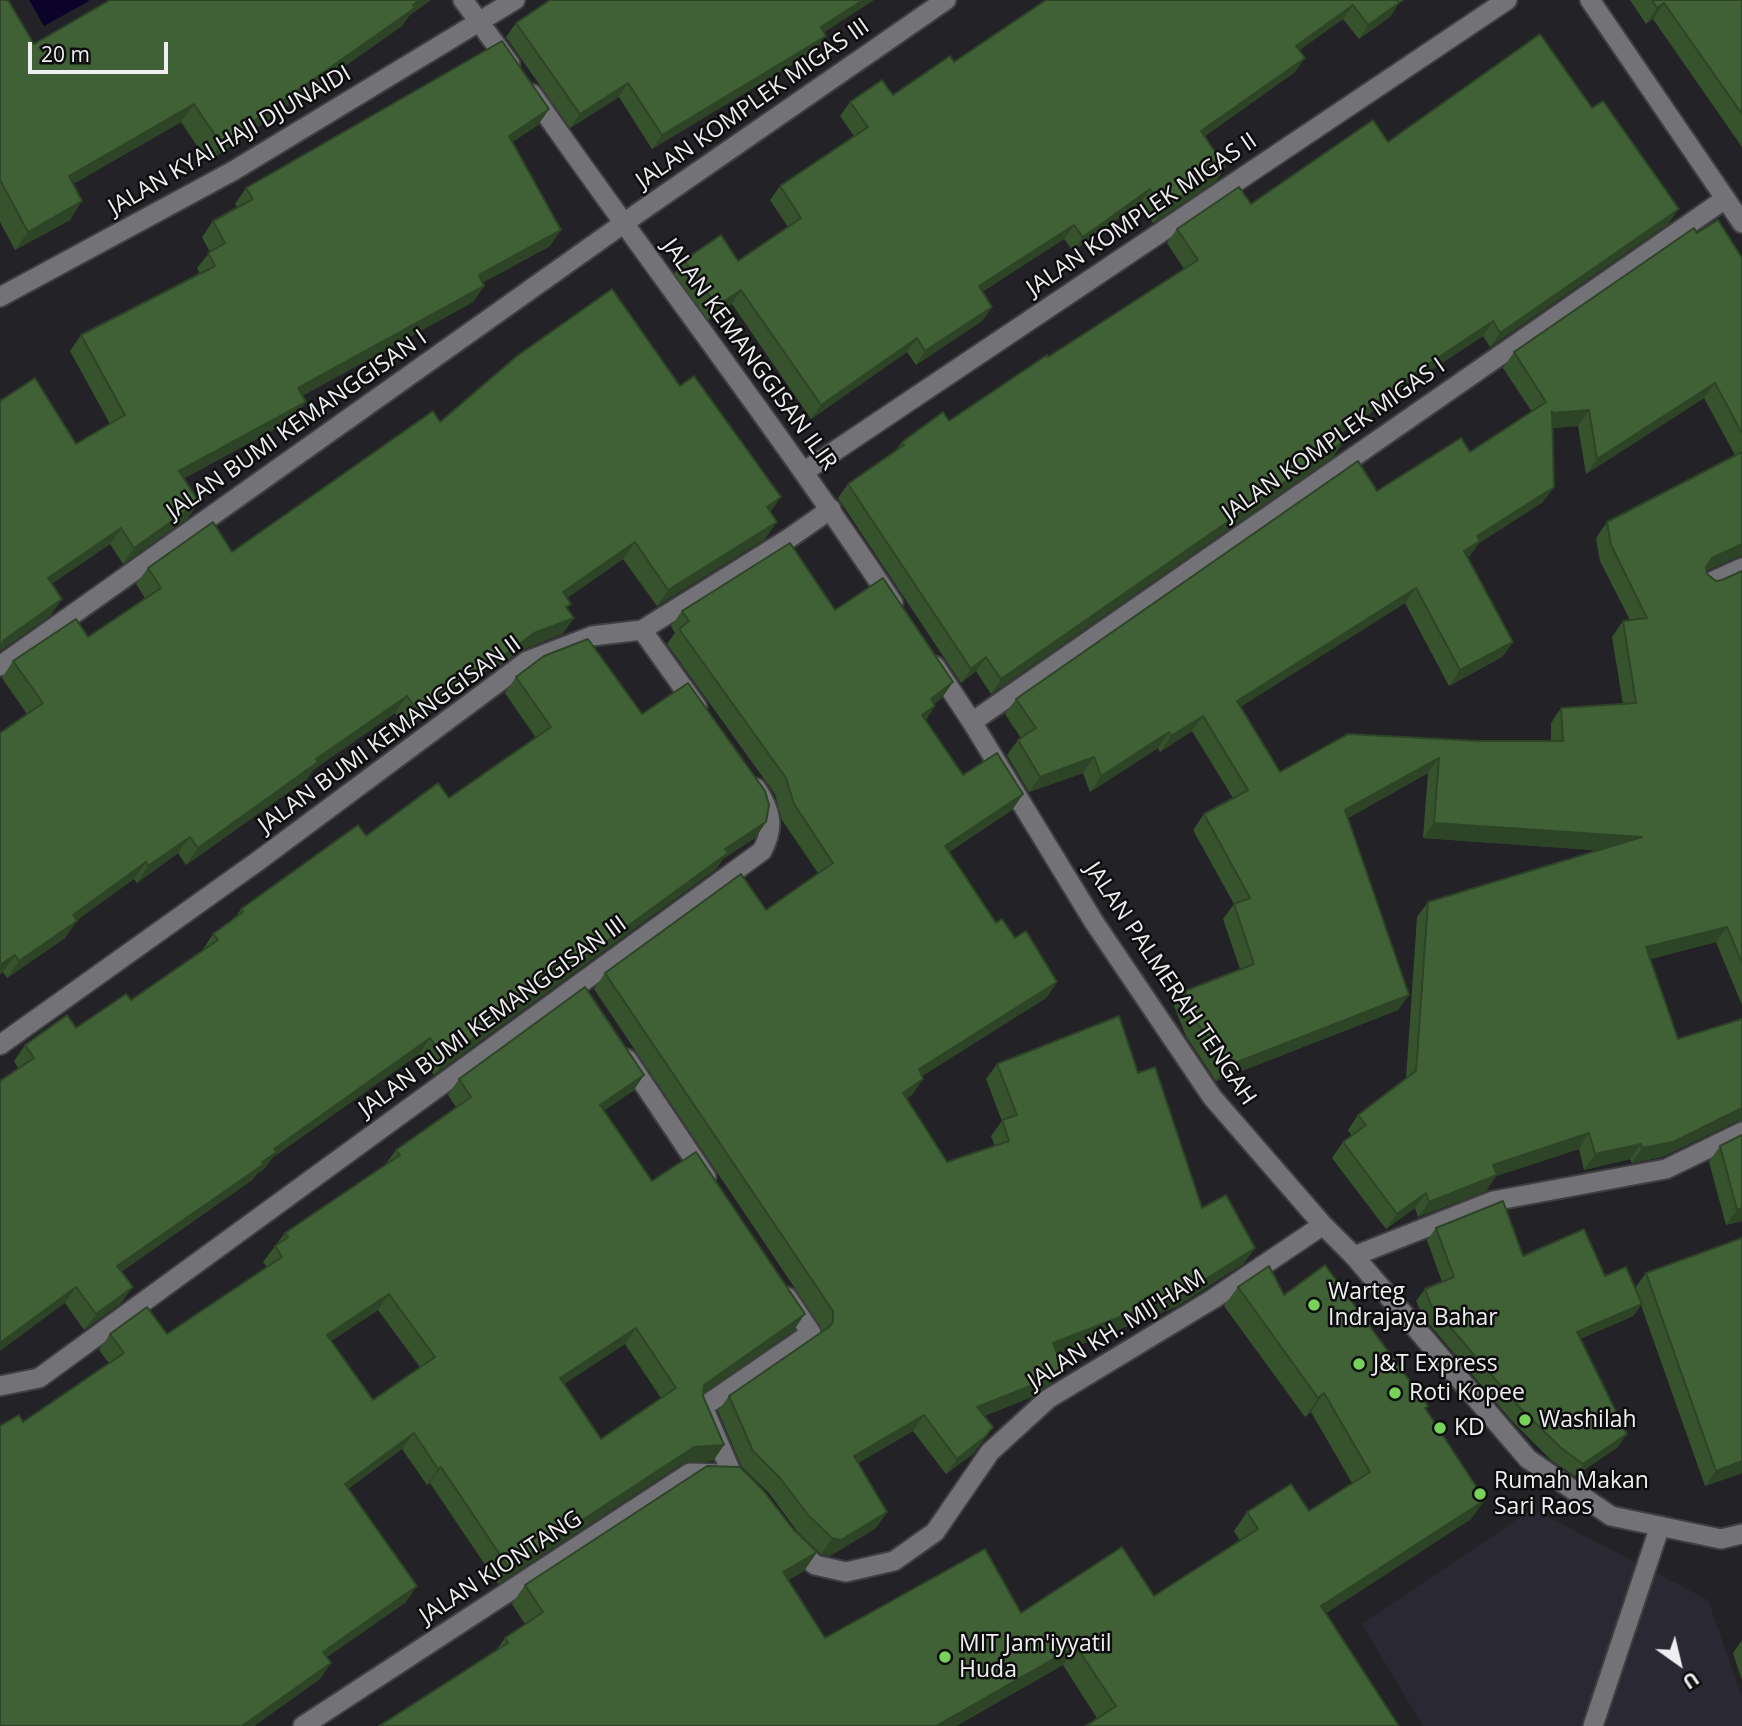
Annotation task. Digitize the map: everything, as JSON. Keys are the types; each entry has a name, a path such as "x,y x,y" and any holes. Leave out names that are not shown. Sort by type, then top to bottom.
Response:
{"street":[{"name":"JALAN KEMANGGISAN ILIR","path":"463,0 622,225 805,471 905,621"},
{"name":"JALAN KYAI HAJI DJUNAIDI","path":"0,297 233,172 515,0"},
{"name":"JALAN KOMPLEK MIGAS III","path":"622,225 946,0"},
{"name":"JALAN KOMPLEK MIGAS II","path":"805,471 1507,0"},
{"path":"1590,0 1742,223"},
{"name":"JALAN KOMPLEK MIGAS I","path":"972,722 1725,199"},
{"name":"JALAN BUMI KEMANGGISAN I","path":"0,666 622,225"},
{"name":"JALAN BUMI KEMANGGISAN II","path":"0,1045 258,861 527,661 592,636 642,630 831,509"},
{"path":"1707,584 1742,568"},
{"path":"642,630 711,726"},
{"path":"927,654 972,722"},
{"name":"JALAN PALMERAH TENGAH","path":"972,722 1094,922 1212,1097 1323,1225 1354,1256 1528,1459 1611,1516 1721,1539 1742,1534"},
{"name":"JALAN BUMI KEMANGGISAN III","path":"0,1386 39,1378 762,851 769,839 770,813 765,800 742,768"},
{"path":"577,986 591,1007"},
{"path":"620,1049 719,1196"},
{"path":"1354,1256 1493,1201 1665,1169 1742,1132"},
{"name":"JALAN KH. MIJ'HAM","path":"781,1530 815,1565 846,1572 894,1561 935,1532 990,1452 1048,1399 1213,1299 1323,1225"},
{"name":"JALAN KIONTANG","path":"303,1726 690,1473 736,1478 702,1407 811,1333 773,1276"},
{"path":"1593,1726 1660,1526"}],"shaded area":[{"path":"29,0 88,0 89,1 44,26"},
{"path":"1533,1509 1708,1600 1742,1697 1742,1726 1423,1726 1362,1624"}],"building":[{"path":"0,0 8,0 34,44 110,0 419,0 413,5 415,8 221,144 194,104 69,176 82,201 28,232 0,180"},
{"path":"550,0 863,0 821,27 826,36 662,135 628,83 580,114 516,23"},
{"path":"1046,0 1397,0 1399,3 1368,25 1353,5 1296,46 1305,58 1201,131 1225,167 1163,209 1150,189 1083,237 1074,225 979,286 992,307 925,351 917,338 821,405 741,290 717,306 684,260 721,235 738,261 801,218 780,186 868,127 850,102 882,80 893,95 950,56 954,62"},
{"path":"1652,0 1742,0 1742,114 1664,3 1657,8"},
{"path":"1540,34 1592,108 1603,101 1679,209 1500,333 1493,321 1403,381 1404,383 1336,429 1344,441 1001,679 986,657 971,669 848,484 904,445 902,442 943,412 949,421 1047,355 1048,357 1198,260 1177,229 1239,187 1251,204 1373,120 1388,142"},
{"path":"502,41 549,109 509,136 561,230 479,275 484,286 298,388 306,402 179,471 199,502 134,548 121,528 48,578 62,599 4,640 0,648 0,401 35,378 76,444 125,415 81,335 215,266 208,253 225,243 213,221 253,199 246,188"},
{"path":"1718,220 1742,258 1742,433 1715,383 1597,459 1589,410 1552,411 1554,487 1477,536 1480,541 1464,551 1513,642 1460,670 1416,588 1237,701 1280,772 1348,734 1479,741 1563,741 1561,708 1636,703 1623,621 1647,618 1611,545 1607,522 1742,452 1742,544 1712,558 1706,567 1707,574 1716,581 1742,571 1742,963 1727,927 1646,947 1678,1039 1742,1019 1742,1108 1673,1142 1642,1148 1641,1144 1595,1154 1589,1133 1493,1165 1497,1175 1429,1202 1426,1193 1397,1214 1343,1142 1366,1125 1358,1115 1416,1071 1428,902 1642,837 1434,823 1439,758 1345,810 1409,995 1227,1066 1196,1021 1185,991 1254,964 1234,904 1250,898 1204,814 1248,790 1203,716 1171,736 1169,732 1101,776 1094,757 1040,777 1018,740 1036,728 1016,699 1358,461 1377,491 1461,438 1470,452 1546,402 1514,352 1694,228 1697,233"},
{"path":"612,289 680,386 694,376 781,497 767,507 777,522 668,590 635,542 563,592 571,604 566,607 574,618 534,633 418,712 407,696 316,759 318,762 198,848 190,837 148,866 146,862 73,915 77,921 19,961 15,955 0,965 0,733 43,703 13,661 76,619 88,637 161,588 148,568 213,522 232,552 433,411 440,422 517,356"},
{"path":"790,543 835,610 883,578 953,682 931,699 935,706 922,715 963,775 997,753 1023,794 945,846 996,923 1002,919 1015,938 1026,931 1057,982 919,1069 923,1079 903,1093 947,1162 1009,1141 1002,1120 1017,1115 997,1064 1119,1016 1138,1073 1155,1067 1202,1208 1226,1195 1255,1248 1187,1291 1053,1343 1062,1367 1043,1381 977,1407 993,1427 985,1437 957,1459 924,1415 854,1456 887,1512 841,1540 832,1538 808,1515 780,1478 753,1451 729,1396 829,1327 833,1322 833,1311 605,973 741,874 766,910 833,863 794,804 786,778 679,629 689,621 682,611"},
{"path":"588,639 642,714 688,683 765,791 769,805 766,822 725,849 728,853 445,1059 430,1038 274,1149 277,1152 262,1162 264,1164 117,1266 133,1287 96,1314 76,1287 0,1343 0,1081 34,1058 25,1045 67,1015 76,1028 126,994 131,1000 218,940 213,934 243,912 241,909 358,825 366,836 438,783 449,798 551,727 516,677 544,656"},
{"path":"585,987 644,1075 600,1105 652,1181 696,1152 805,1314 704,1385 703,1396 724,1445 694,1447 509,1568 441,1467 438,1469 414,1433 345,1484 417,1586 323,1652 331,1663 242,1726 0,1726 0,1426 19,1415 23,1422 124,1353 110,1334 147,1307 167,1334 282,1257 275,1246 288,1237 285,1233 400,1155 396,1150 471,1097 459,1079","holes":["389,1294 435,1357 373,1400 327,1335","636,1328 676,1388 601,1439 560,1378"]},
{"path":"1742,1135 1742,1208 1737,1210 1720,1146"},
{"path":"1503,1201 1523,1256 1584,1229 1605,1276 1626,1267 1642,1304 1577,1332 1627,1434 1583,1464 1561,1448 1520,1408 1431,1305 1425,1289 1454,1277 1436,1228"},
{"path":"1742,1238 1742,1461 1716,1471 1646,1273"},
{"path":"1325,1265 1428,1406 1425,1408 1485,1500 1321,1606 1399,1726 1086,1726 1116,1706 1076,1646 936,1726 379,1726 508,1643 505,1638 543,1612 525,1585 707,1466 740,1467 763,1490 793,1529 817,1552 783,1572 825,1638 985,1549 1021,1613 1122,1547 1154,1596 1258,1529 1247,1512 1291,1484 1309,1511 1370,1472 1324,1393 1318,1398 1238,1287 1269,1266 1284,1295"}],"place":[{"name":"Warteg Indrajaya Bahar","path":"1314,1305"},
{"name":"J&T Express","path":"1359,1364"},
{"name":"Roti Kopee","path":"1395,1393"},
{"name":"Washilah","path":"1525,1420"},
{"name":"KD","path":"1440,1428"},
{"name":"Rumah Makan Sari Raos","path":"1480,1494"},
{"name":"MIT Jam'iyyatil Huda","path":"945,1657"}]}
